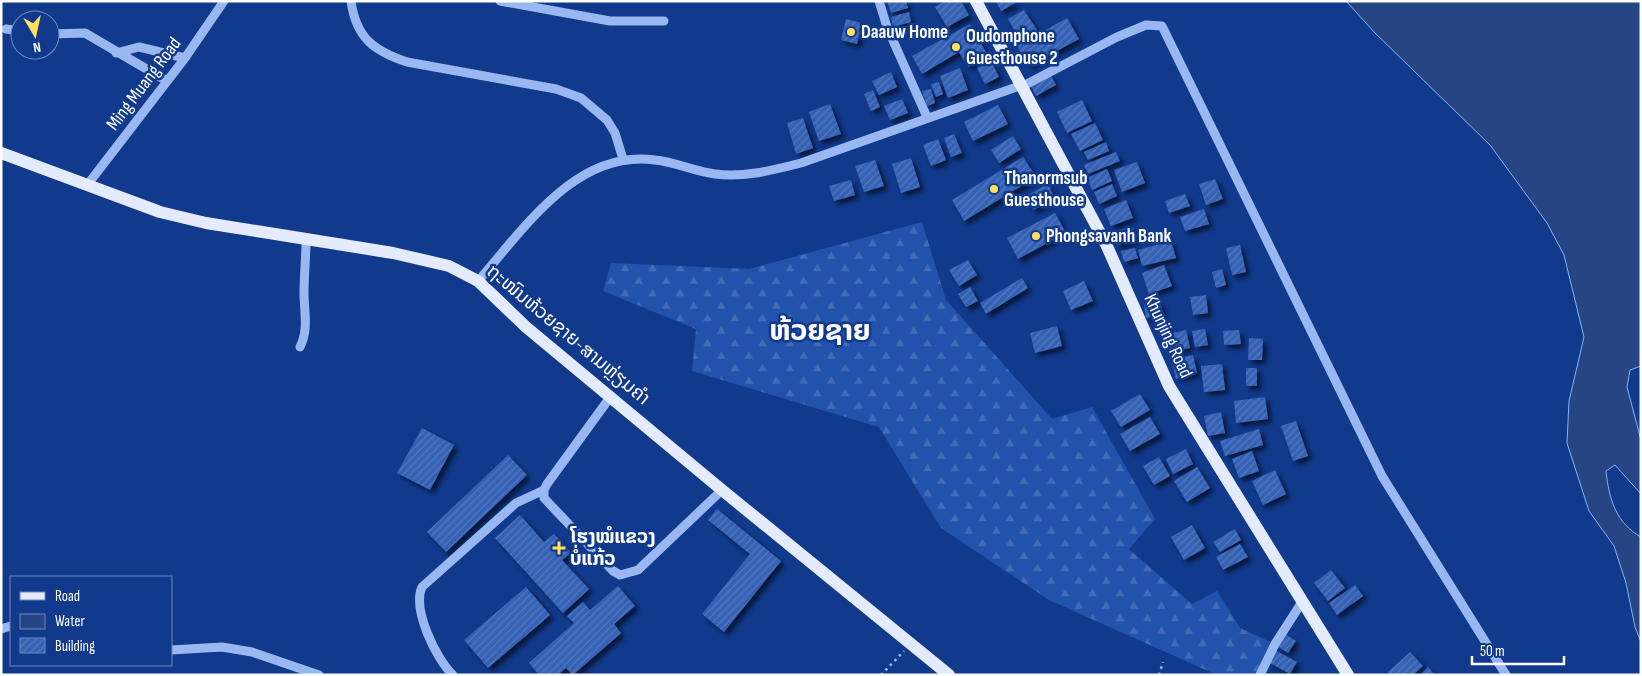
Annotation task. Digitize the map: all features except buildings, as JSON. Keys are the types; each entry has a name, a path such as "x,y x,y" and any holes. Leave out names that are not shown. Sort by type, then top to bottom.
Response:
{"main road":[{"name":"Khunjing Road","path":"976,1 1023,85 1106,244 1169,386 1348,675"},
{"name":"ຖະໜົນຫ້ວຍຊາຍ-ສາມຫຼ່ຽມຄຳ","path":"1,153 160,212 206,224 403,255 449,266 478,281 526,326 722,490 949,675"}],"street":[{"name":"Ming Muang Road","path":"88,184 185,58 224,1"},
{"path":"351,1 354,20 361,33 371,44 386,55 407,62 556,89 581,98 607,120 615,133 623,159"},
{"path":"500,1 610,21 664,22"},
{"path":"879,1 887,27 927,117"},
{"path":"478,281 543,206 578,178 602,165 623,159 655,160 715,174 745,175 801,163 927,117 1023,85 1117,37 1146,25 1162,26 1382,476 1506,675"},
{"path":"6,29 10,30"},
{"path":"60,34 85,33 96,38 116,53 167,81"},
{"path":"116,53 139,47 185,58"},
{"path":"300,347 305,337 306,328 304,293 306,241"},
{"path":"453,675 444,667 435,652 418,604 418,595 422,587 516,503 544,490 611,396"},
{"path":"544,490 544,498 547,503 613,572 620,575 638,570 722,490"},
{"path":"1260,675 1275,644 1302,602"},
{"path":"172,650 222,646 252,652 318,675"}],"path":[{"path":"881,675 912,643"},
{"path":"1160,675 1163,662"}],"green space":[{"path":"922,222 946,300 1052,419 1092,407 1155,519 1129,549 1192,604 1217,591 1240,628 1275,644 1260,675 1217,675 1049,600 941,528 879,427 692,371 696,329 603,291 611,263 749,269"}],"water":[{"path":"1346,1 1641,1 1641,366 1630,370 1627,387 1641,440 1641,494 1615,465 1606,471 1609,491 1615,509 1625,525 1641,537 1641,642 1635,627 1626,583 1614,546 1589,511 1567,443 1569,401 1584,337 1564,255 1547,223 1490,145 1375,33"}],"place":[{"name":"Daauw Home","path":"851,32"},
{"name":"Oudomphone Guesthouse 2","path":"956,47"},
{"name":"Thanormsub Guesthouse","path":"994,189"},
{"name":"Phongsavanh Bank","path":"1036,236"},
{"name":"ໂຮງໝໍແຂວງ ບໍ່ແກ້ວ","path":"559,548"}],"district":[{"name":"ຫ້ວຍຊາຍ","path":"820,331"}]}
